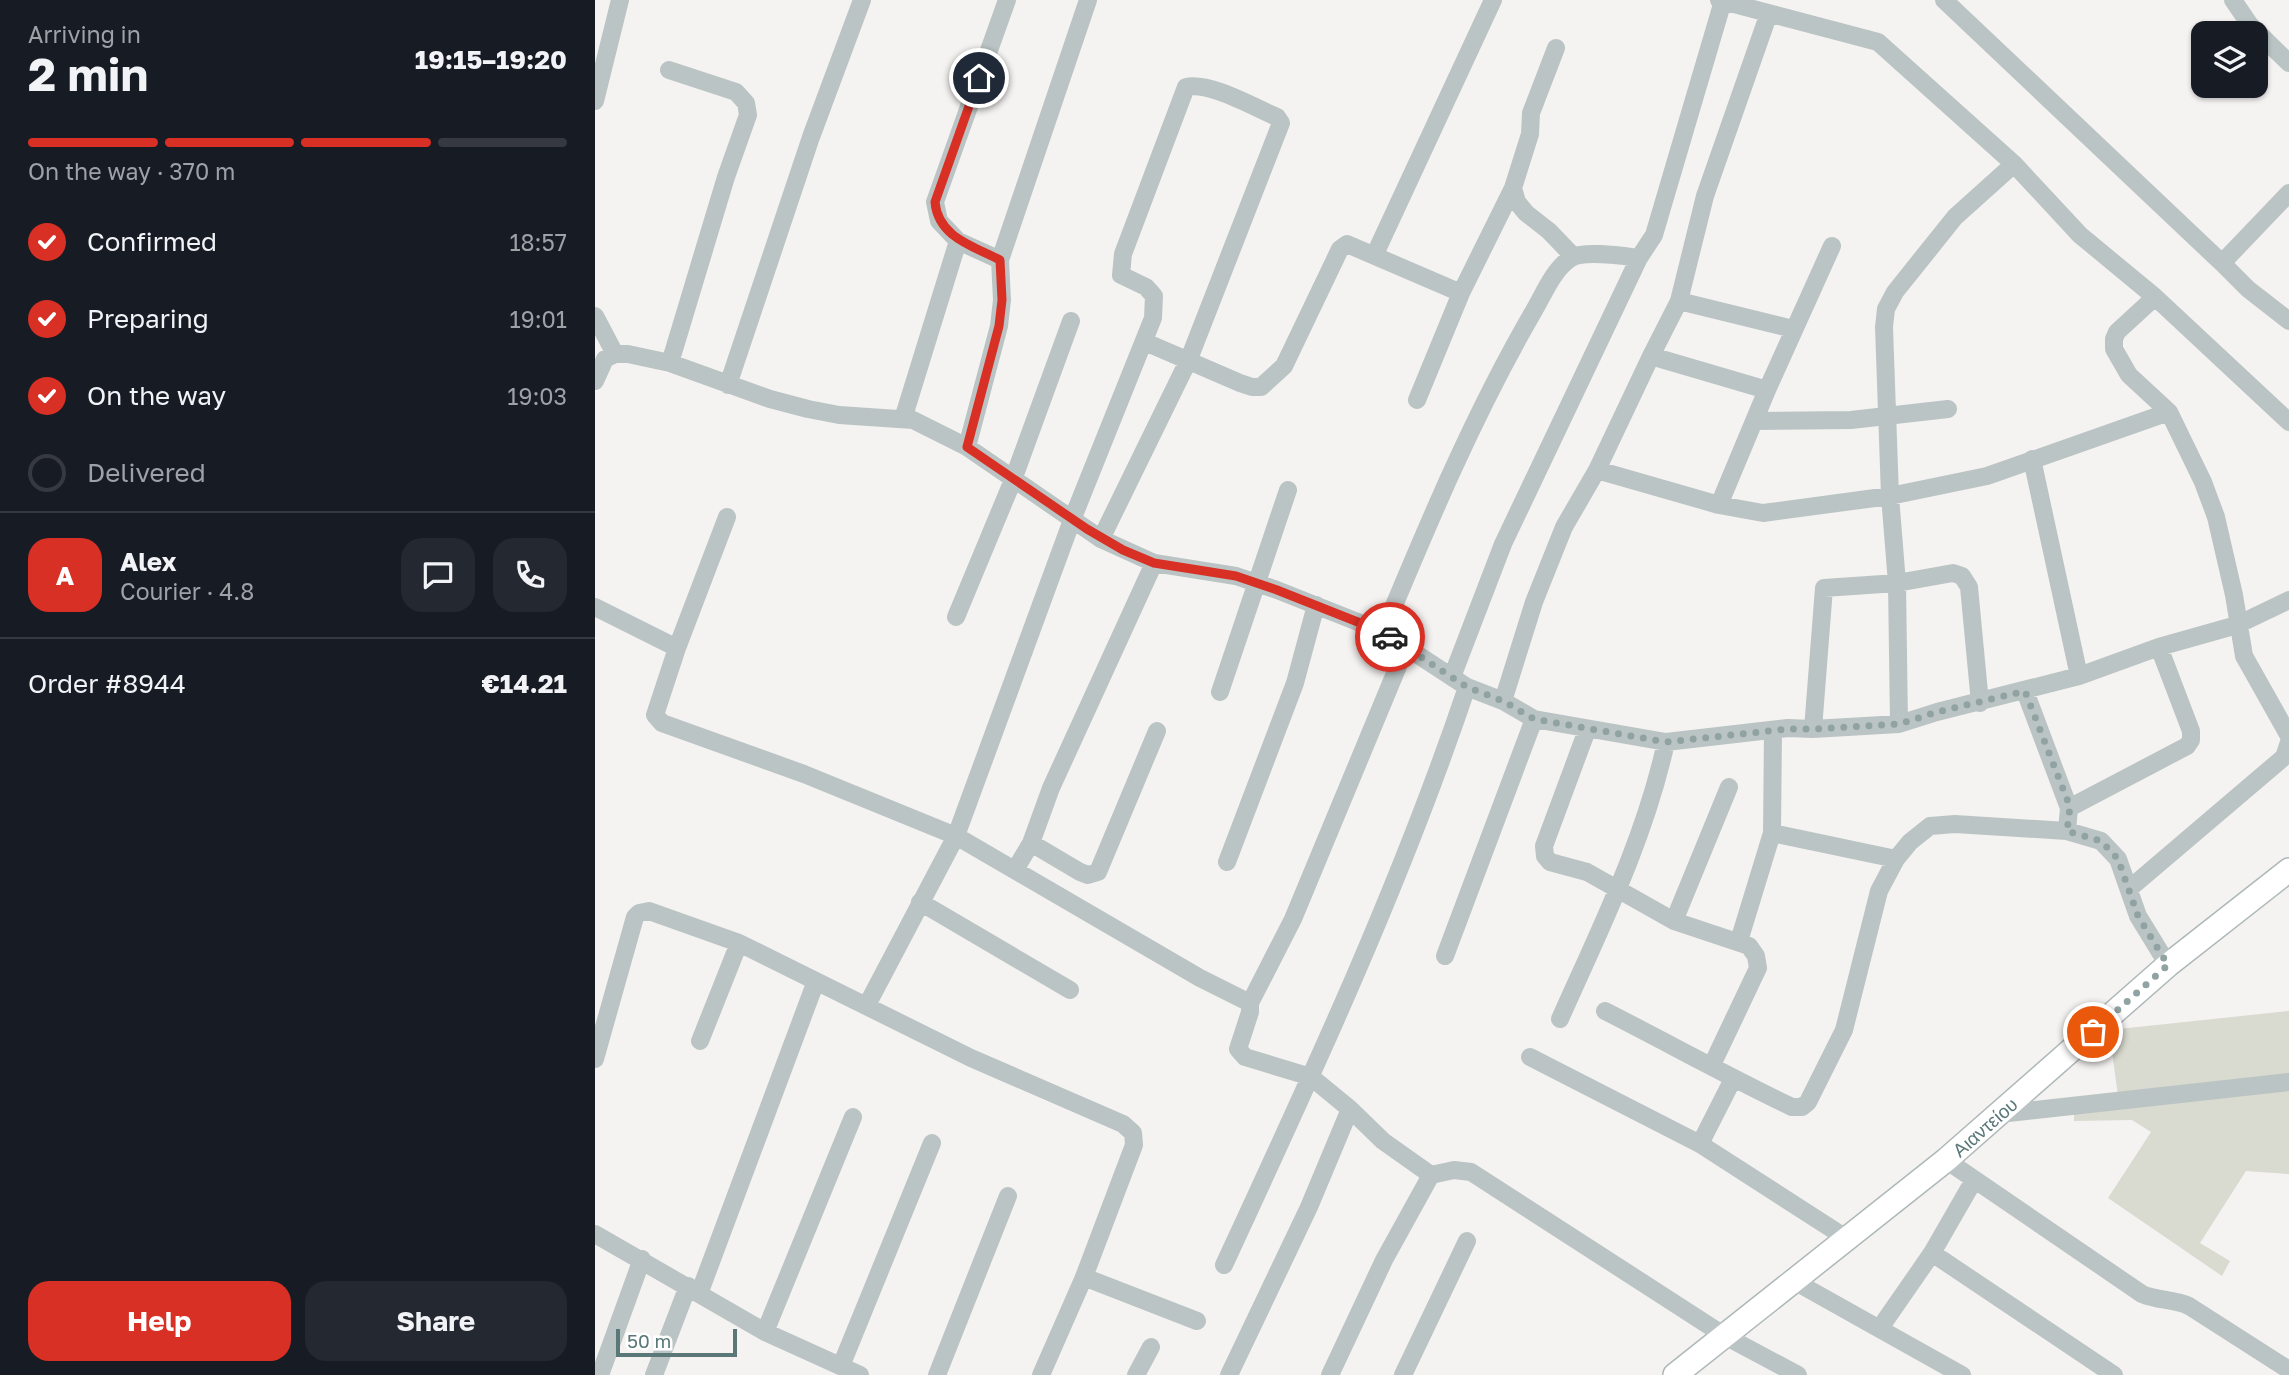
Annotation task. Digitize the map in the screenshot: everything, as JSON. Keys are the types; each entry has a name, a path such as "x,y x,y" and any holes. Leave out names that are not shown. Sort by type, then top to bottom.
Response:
{"main road":[{"name":"Αιαντείου","path":"1675,1375 1946,1160 2168,965 2289,870"}],"street":[{"path":"595,101 620,0"},
{"path":"728,385 811,137 862,0"},
{"path":"1000,260 958,241 939,220 935,202 1007,0"},
{"path":"967,447 999,326 1002,300 1000,260 1088,0"},
{"path":"1375,254 1493,0"},
{"path":"1224,1265 1311,1077 1398,877 1434,785 1460,682 1503,544 1639,258 1654,235 1721,0 1878,42 2014,164 2080,235 2155,297 2289,422"},
{"path":"1944,0 2248,289 2289,321"},
{"path":"2233,0 2250,25 2289,64"},
{"path":"1503,701 1534,602 1564,527 1597,470 1679,301 1705,196 1769,13"},
{"path":"1417,401 1461,293 1513,188 1530,134 1531,113 1556,48"},
{"path":"669,70 736,92 746,103 748,115 726,177 670,363"},
{"path":"867,1005 956,836 1072,520 1145,342 1153,318 1154,296 1146,286 1121,275 1123,254 1186,88 1195,85 1277,117 1281,123 1189,359 1101,539"},
{"path":"1899,724 1897,583 1890,496 1884,327 1886,309 1895,292 1955,217 2014,164"},
{"path":"1513,188 1517,202 1526,213 1549,231 1573,256"},
{"path":"2222,263 2289,193"},
{"path":"902,419 958,241"},
{"path":"1145,342 1252,387 1267,384 1284,366 1340,249 1347,244 1461,293"},
{"path":"1719,505 1793,330 1832,246"},
{"path":"1383,632 1445,482 1507,358 1559,269 1573,256 1607,254 1639,258"},
{"path":"2155,297 2117,332 2114,349 2129,375 2169,412 2203,482 2216,517 2234,595 2244,656 2289,736"},
{"path":"1679,301 1793,330"},
{"path":"595,316 615,354"},
{"path":"956,617 1013,480 1071,321"},
{"path":"595,381 605,359 615,354 628,354 670,363 728,385 808,410 902,419 930,427 967,447 1101,539 1154,563 1236,576 1383,632 1460,682 1503,701 1534,719 1666,742 1773,730 1899,724 2079,676 2159,647 2237,625 2289,600"},
{"path":"1651,356 1767,390"},
{"path":"1754,421 1888,418 1948,409"},
{"path":"1597,470 1719,505 1763,513 1890,496 1987,476 2169,412"},
{"path":"2032,459 2079,676"},
{"path":"1220,692 1288,490"},
{"path":"727,517 677,648 655,715 657,720 804,774 956,836 1200,978 1250,1003"},
{"path":"1015,870 1031,842 1051,788 1154,563"},
{"path":"1813,729 1824,588 1897,583 1953,573 1962,576 1969,587 1980,703"},
{"path":"1227,862 1295,683 1317,605"},
{"path":"595,607 677,648"},
{"path":"1406,647 1293,919 1250,1003 1250,1012 1238,1049 1240,1054 1311,1077 1350,1109 1383,1142 1431,1175 1454,1170 1471,1172 1725,1336 1798,1375"},
{"path":"2070,807 2187,746 2191,740 2191,731 2159,647"},
{"path":"2025,691 2070,807 2067,831"},
{"path":"1445,956 1534,719"},
{"path":"1587,730 1544,846 1545,856 1550,862 1587,873 1674,921 1749,946 1756,956 1758,968 1712,1065"},
{"path":"1739,942 1772,833 1773,730"},
{"path":"1031,842 1080,872 1088,875 1098,872 1157,731"},
{"path":"1560,1019 1618,890 1654,793 1666,742"},
{"path":"2129,889 2284,757 2289,742"},
{"path":"1674,921 1729,787"},
{"path":"1605,1012 1712,1065 1733,1079 1792,1107 1802,1107 1808,1102 1844,1030 1879,891 1896,859 1910,842 1930,825 2067,831 2101,841 2118,859 2138,916 2168,965"},
{"path":"1772,833 1896,859"},
{"path":"920,902 1070,990"},
{"path":"595,1059 635,917 639,913 649,911 739,943 971,1058 1123,1124 1133,1133 1134,1145 1084,1277 1041,1375"},
{"path":"700,1041 739,943"},
{"path":"654,1375 694,1290 817,981"},
{"path":"1530,1057 1700,1144 1846,1238"},
{"path":"1700,1144 1733,1079"},
{"path":"1999,1114 2289,1082"},
{"path":"1229,1375 1309,1207 1350,1109"},
{"path":"765,1332 853,1117"},
{"path":"841,1366 932,1143"},
{"path":"1946,1160 2142,1294 2179,1301 2189,1306 2289,1370"},
{"path":"1330,1375 1384,1261 1431,1175"},
{"path":"1880,1328 1932,1253 1974,1180"},
{"path":"937,1375 1007,1196"},
{"path":"595,1234 642,1259 723,1310 860,1375"},
{"path":"1403,1375 1467,1241"},
{"path":"1932,1253 2114,1375"},
{"path":"600,1375 642,1259"},
{"path":"1084,1277 1197,1321"},
{"path":"1794,1281 1962,1375"},
{"path":"1136,1375 1151,1347"}],"shaded area":[{"path":"2289,1011 2289,1174 2246,1171 2200,1243 2230,1261 2222,1276 2108,1198 2151,1132 2132,1120 2074,1121 2074,1109 2119,1103 2109,1030"}],"way so far":[{"path":"1390,637 1467,687 1503,701 1534,719 1666,742 1788,729 1899,724 2025,691 2070,807 2067,831 2101,841 2118,859 2138,916 2168,965 2093,1032"}],"route":[{"path":"979,78 935,202 939,220 958,241 1000,260 1002,300 999,326 967,447 1101,539 1123,550 1154,563 1236,576 1390,637"}]}
